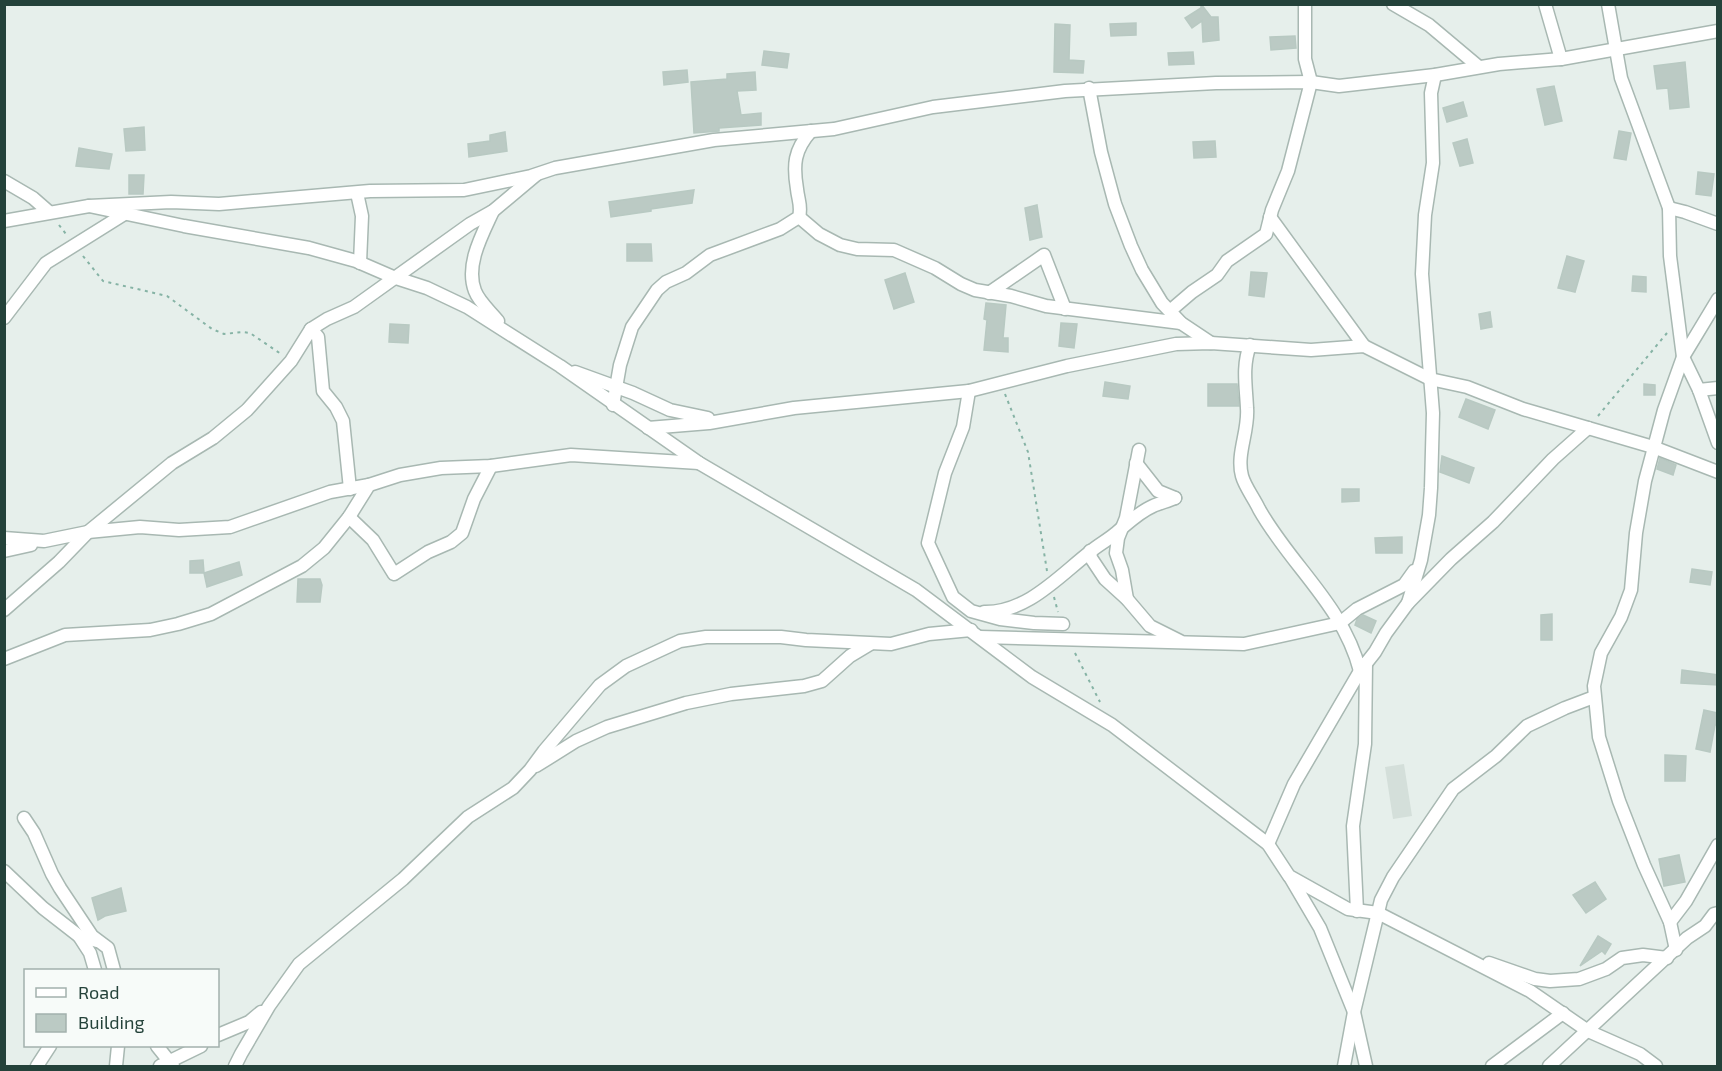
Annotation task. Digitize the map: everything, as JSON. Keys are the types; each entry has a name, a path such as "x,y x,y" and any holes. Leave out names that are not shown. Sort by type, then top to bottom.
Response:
{"street":[{"path":"1171,310 1217,275 1227,261 1266,234 1270,217 1288,171 1311,82 1305,59 1305,4"},
{"path":"1393,4 1429,25 1479,67"},
{"path":"1545,4 1561,58"},
{"path":"1608,4 1624,88 1669,208 1668,235 1683,357 1699,390 1718,443"},
{"path":"4,221 89,206 171,202 219,204 357,193 464,190 555,168 714,140 834,129 933,107 1089,88 1311,82 1338,86 1561,58 1718,30"},
{"path":"1408,603 1421,560 1431,488 1433,413 1422,274 1425,215 1433,163 1431,93 1435,75"},
{"path":"1089,88 1101,152 1115,204 1142,270 1162,303 1181,323 1211,343"},
{"path":"613,405 632,327 657,290 710,255 780,229 799,217 801,207 797,191 795,163 800,144 811,131"},
{"path":"4,610 59,562 88,532 172,463 213,438 247,410 291,361 310,329 354,307 470,224 493,212 537,174"},
{"path":"4,181 33,198 49,212"},
{"path":"357,193 362,216 360,263"},
{"path":"89,206 184,226 309,248 360,263 437,292 467,307 560,366 699,463 916,590 1032,678 1112,725 1268,844 1320,928 1354,1012 1366,1066"},
{"path":"1669,208 1718,224"},
{"path":"493,212 482,233 474,259 473,280 476,293 506,331"},
{"path":"4,318 46,263 126,213"},
{"path":"799,217 819,234 840,244 857,249 894,250 935,268 975,290 1065,309 1181,323"},
{"path":"1270,217 1364,346 1430,379 1467,387 1523,409 1653,447 1718,472"},
{"path":"989,292 1044,255 1065,309"},
{"path":"1672,954 1670,922 1644,865 1619,801 1599,737 1594,698 1596,671 1601,652 1621,617 1631,590 1636,533 1653,447 1683,357 1718,299"},
{"path":"310,329 318,337 323,392 336,407 343,421 350,489"},
{"path":"648,428 730,419 794,408 969,391 1128,353 1176,344 1211,343 1311,350 1364,346"},
{"path":"1250,345 1245,358 1247,408 1240,464 1243,478 1289,556 1325,598 1363,667 1365,744 1353,826 1357,911"},
{"path":"560,366 616,386 670,410 700,417 730,419"},
{"path":"1699,390 1718,388"},
{"path":"969,391 963,427 945,474 928,543 954,597 971,611 1011,620 1063,624"},
{"path":"1268,844 1294,784 1363,667 1408,603 1451,559 1493,522 1553,459 1588,428"},
{"path":"1127,599 1122,570 1116,553 1126,518 1139,450"},
{"path":"4,551 88,532 140,527 179,530 230,528 330,492 369,485 400,475 441,468 492,466 571,455 699,463"},
{"path":"971,611 993,612 1028,600 1051,585 1090,551 1152,506 1175,498 1158,491 1136,463"},
{"path":"349,517 373,540 394,574 428,552 451,542 462,533 474,499 492,466"},
{"path":"4,659 64,635 150,630 211,614 302,566 324,548 349,517 369,485"},
{"path":"4,538 44,542"},
{"path":"1090,551 1091,558 1105,579 1127,599 1150,626 1183,642"},
{"path":"236,1066 269,1006 299,964 403,879 468,817 513,788 600,685 612,674 680,641 732,636 891,644 929,634 975,633 1069,639 1244,644 1340,623 1357,609 1404,585 1421,560"},
{"path":"530,770 576,741 686,702 731,694 804,686 822,681 850,656 870,644"},
{"path":"1344,1066 1354,1012 1381,900 1393,877 1453,789 1496,756 1527,726 1565,708 1594,698"},
{"path":"24,818 34,833 60,888 92,936 108,948 114,969"},
{"path":"1670,922 1686,901 1718,845"},
{"path":"4,871 43,908 79,936 90,953 95,969"},
{"path":"1289,876 1348,909 1378,914 1530,991 1588,1031 1640,1054 1656,1066"},
{"path":"1549,1066 1718,912"},
{"path":"79,936 101,942"},
{"path":"1456,954 1535,980 1550,981 1579,979 1606,969 1622,958 1672,954"},
{"path":"219,1035 249,1022 269,1006"},
{"path":"1492,1066 1563,1013"},
{"path":"37,1066 49,1047"},
{"path":"116,1066 118,1047"},
{"path":"158,1047 167,1064 199,1047"}],"path":[{"path":"49,212 103,280 167,296 212,329 224,334 250,333 291,361"},
{"path":"1588,428 1677,322"},
{"path":"1000,383 1028,452 1047,571 1063,624"},
{"path":"1069,639 1102,705"}],"shaded area":[{"path":"1404,764 1412,816 1393,819 1385,767"}],"building":[{"path":"1201,4 1211,17 1218,17 1219,40 1203,42 1202,21 1192,28 1185,18 1201,8"},
{"path":"1136,23 1136,35 1111,36 1110,24"},
{"path":"1055,24 1070,25 1069,60 1084,61 1083,73 1054,72"},
{"path":"1295,36 1296,48 1271,50 1270,37"},
{"path":"764,51 789,54 787,68 762,65"},
{"path":"1193,52 1194,64 1169,65 1168,53"},
{"path":"1685,62 1689,107 1670,109 1668,88 1657,89 1654,66"},
{"path":"687,70 688,82 664,85 663,72"},
{"path":"755,72 756,90 737,91 741,115 761,113 761,125 719,128 719,131 694,133 691,82 727,79 727,74"},
{"path":"1554,86 1562,121 1545,125 1537,89"},
{"path":"1463,102 1467,116 1447,122 1443,108"},
{"path":"144,127 145,150 126,151 124,129"},
{"path":"1619,131 1631,133 1626,160 1614,158"},
{"path":"505,132 507,151 469,157 468,144 490,141 490,135"},
{"path":"1467,139 1473,163 1460,166 1453,143"},
{"path":"1215,141 1216,157 1194,158 1193,142"},
{"path":"79,148 112,154 109,169 76,166"},
{"path":"1698,172 1714,174 1711,196 1696,194"},
{"path":"129,175 144,175 143,194 129,194"},
{"path":"694,190 692,203 611,217 609,202"},
{"path":"1037,205 1042,237 1030,240 1025,208"},
{"path":"627,244 651,244 652,261 627,261"},
{"path":"1567,256 1584,261 1575,292 1558,288"},
{"path":"1251,272 1267,273 1264,297 1249,295"},
{"path":"905,273 914,302 894,309 885,280"},
{"path":"1633,276 1646,277 1646,292 1632,291"},
{"path":"986,303 1006,305 1003,338 1008,338 1008,352 984,350"},
{"path":"1490,312 1492,327 1481,329 1479,314"},
{"path":"1061,323 1077,324 1074,348 1059,346"},
{"path":"390,324 409,325 408,343 389,342"},
{"path":"1105,382 1130,386 1128,399 1103,396"},
{"path":"1208,384 1237,384 1239,406 1208,406"},
{"path":"1644,384 1655,385 1655,395 1644,395"},
{"path":"1466,399 1495,410 1488,429 1459,417"},
{"path":"1442,456 1474,468 1469,483 1440,472"},
{"path":"1660,458 1676,465 1673,475 1657,469"},
{"path":"1342,489 1359,489 1359,501 1342,502"},
{"path":"1402,537 1402,553 1376,553 1375,538"},
{"path":"203,560 204,573 190,573 190,561"},
{"path":"239,562 242,575 207,587 204,573"},
{"path":"1692,569 1712,572 1710,585 1690,582"},
{"path":"298,579 320,579 322,585 320,602 297,602"},
{"path":"1552,614 1552,640 1541,640 1541,615"},
{"path":"1363,615 1376,621 1371,633 1355,625 1357,619"},
{"path":"1682,670 1718,675 1718,685 1681,683"},
{"path":"1704,710 1718,713 1718,725 1715,725 1710,752 1696,749"},
{"path":"1665,755 1686,756 1685,781 1665,781"},
{"path":"1679,855 1685,882 1664,886 1659,859"},
{"path":"1595,882 1606,899 1586,913 1573,895"},
{"path":"121,888 126,911 98,920 92,898"},
{"path":"1598,936 1611,944 1605,954 1602,951 1580,966"}]}
